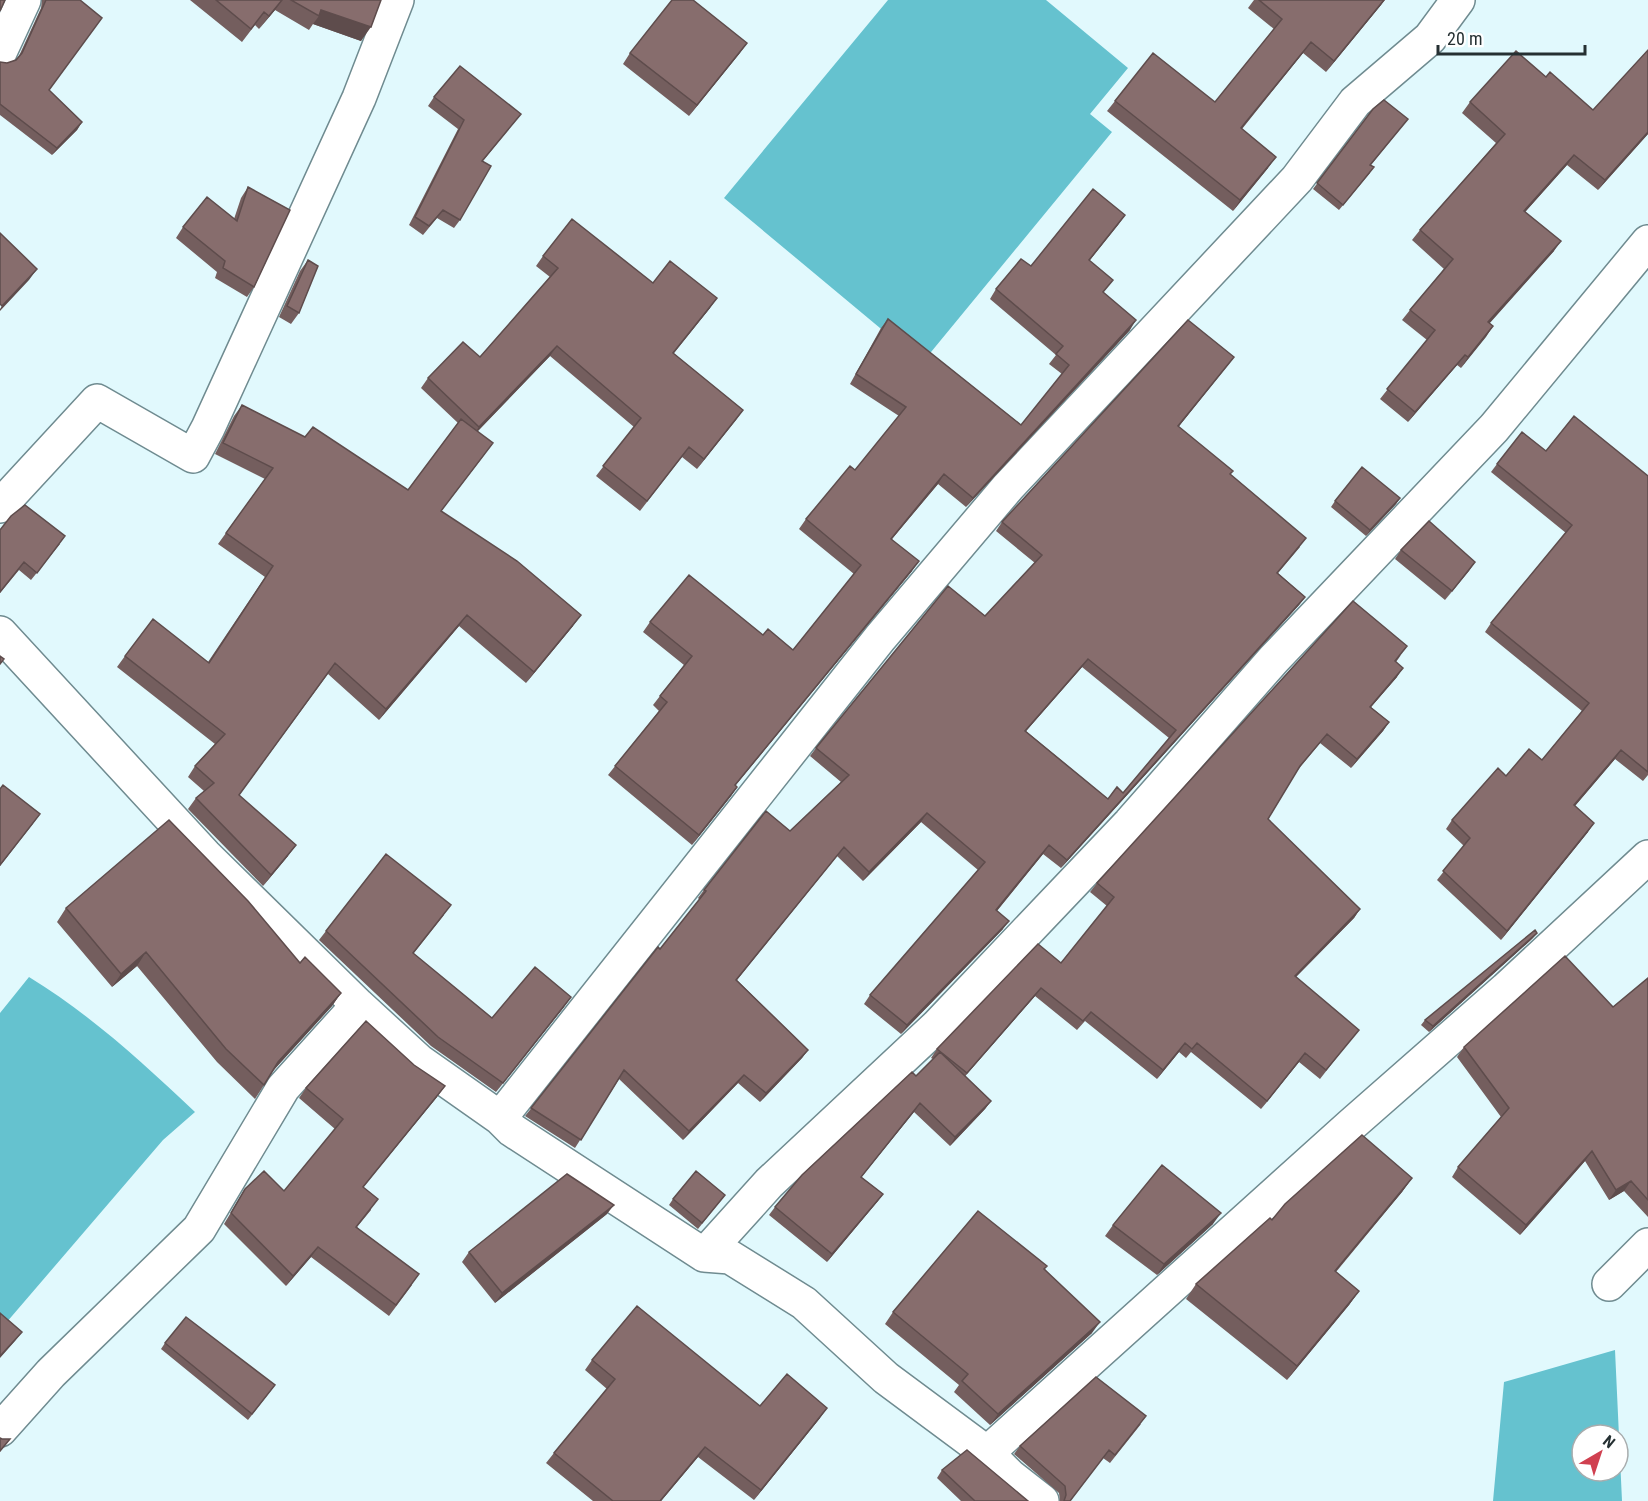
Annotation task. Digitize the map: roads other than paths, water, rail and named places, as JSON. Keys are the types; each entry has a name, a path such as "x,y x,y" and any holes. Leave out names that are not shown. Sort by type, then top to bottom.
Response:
{"street":[{"path":"0,52 24,0"},
{"path":"0,506 97,401 192,456 208,428 359,98 397,0"},
{"path":"500,1118 880,638 1008,487 1297,179 1355,102 1430,38 1458,0"},
{"path":"704,1256 769,1183 937,1026 1130,823 1274,659 1494,428 1648,242"},
{"path":"0,633 205,855 358,1005 419,1061 500,1118 512,1130 704,1256 730,1257 804,1303 886,1378 987,1453 1010,1476 1042,1501"},
{"path":"987,1453 1351,1125 1482,1011 1648,857"},
{"path":"0,1430 51,1372 199,1229 284,1088 358,1005"},
{"path":"1609,1284 1648,1245"}],"water":[{"path":"888,0 1046,0 1128,68 1090,114 1112,132 922,363 724,198"},
{"path":"29,977 95,1023 136,1057 195,1112 163,1140 0,1330 0,1013"},
{"path":"1615,1350 1618,1423 1570,1423 1570,1483 1621,1483 1622,1501 1493,1501 1504,1382"}]}
